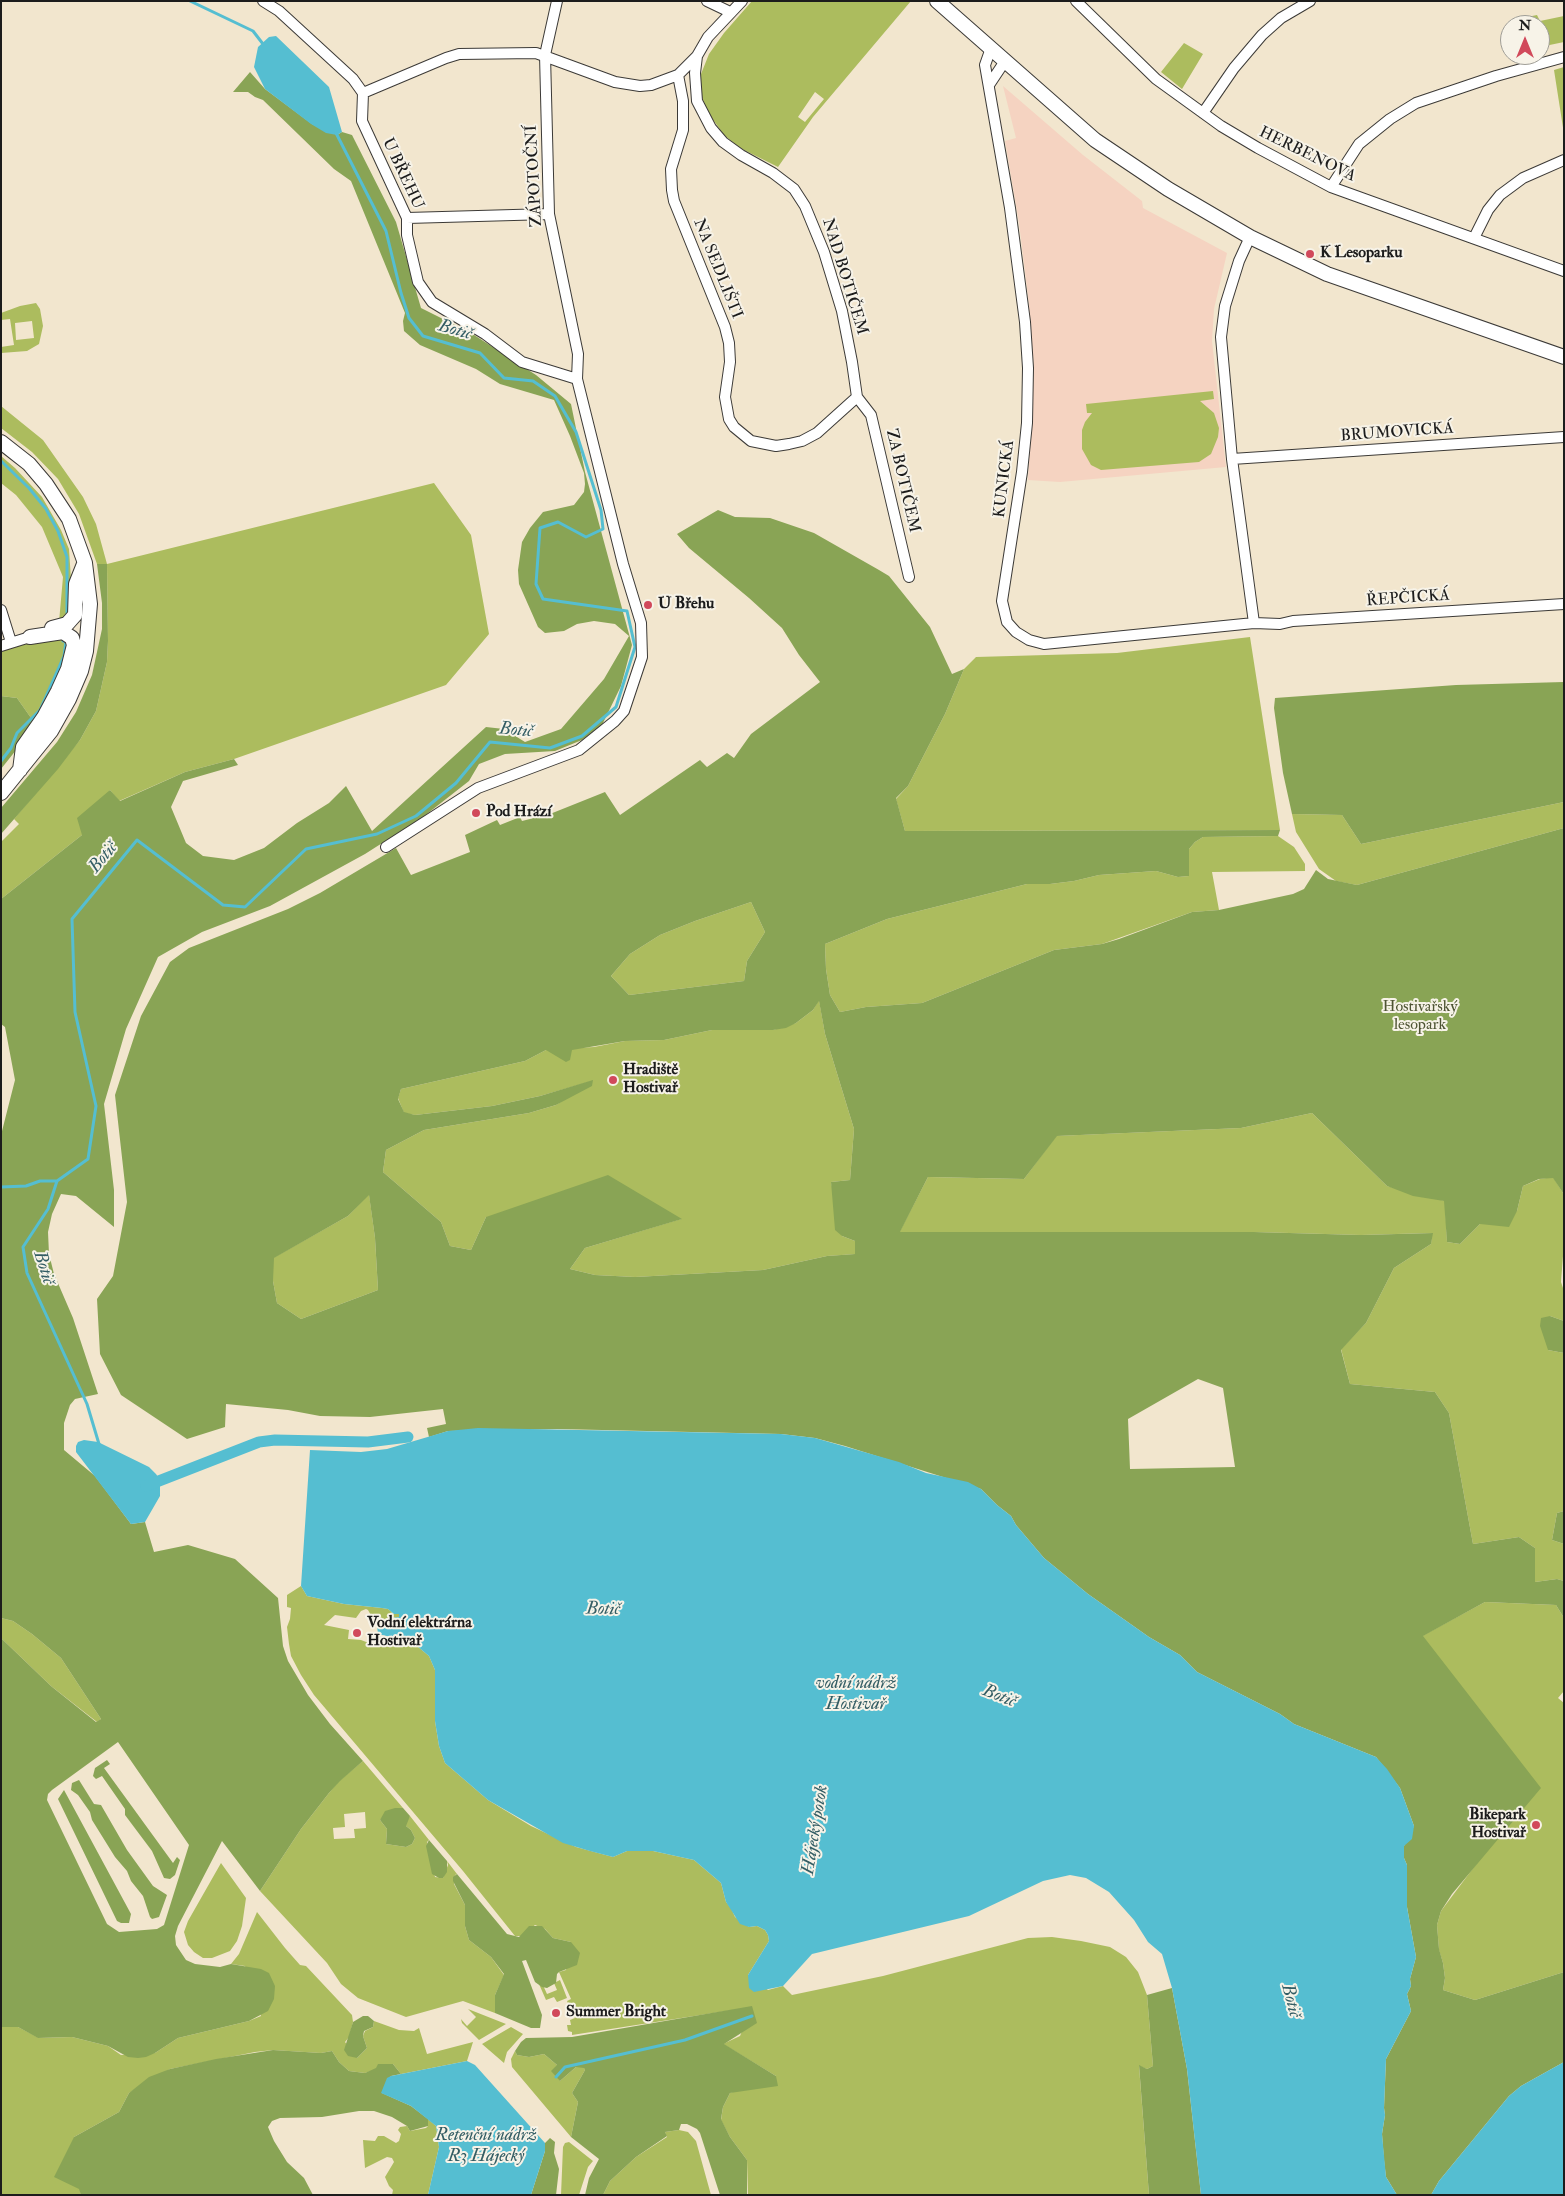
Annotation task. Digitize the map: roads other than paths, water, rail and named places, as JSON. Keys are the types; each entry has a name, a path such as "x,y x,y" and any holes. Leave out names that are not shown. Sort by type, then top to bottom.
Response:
{"street":[{"path":"263,1 279,11 353,80 363,93 459,54 524,53 545,55 600,78 626,85 651,85 678,75 697,56 708,37 742,1"},
{"name":"ZÁPOTOČNÍ","path":"558,1 545,55 549,214 578,354 577,379"},
{"path":"707,1 730,12"},
{"path":"937,1 1095,140 1168,189 1250,237 1327,274 1564,357"},
{"name":"HERBENOVA","path":"1076,1 1156,79 1203,113 1258,148 1331,187 1564,271"},
{"path":"1203,113 1234,68 1262,35 1281,18 1310,1"},
{"name":"KUNICKÁ","path":"991,48 985,65 1010,208 1028,368 1027,423 1022,472 1002,601 1007,622 1022,637 1044,644 1254,623"},
{"name":"NAD BOTIČEM","path":"697,56 695,73 697,101 711,128 723,142 741,155 773,173 794,189 805,206 824,252 842,311 857,397"},
{"path":"1331,187 1358,144 1390,118 1416,103 1496,76 1564,58"},
{"path":"989,85 1004,61"},
{"name":"NA SEDLIŠTI","path":"678,75 684,118 682,136 671,169 672,190 674,201 724,327 728,343 730,362 725,397 729,419 734,427 751,441 776,446 802,441 817,433 857,397"},
{"name":"U BŘEHU","path":"363,93 362,121 407,218 407,235 418,282 432,302 485,334 522,362 577,379"},
{"path":"1474,238 1488,210 1500,195 1523,178 1564,160"},
{"path":"407,218 549,214"},
{"path":"1250,237 1234,276 1221,327 1232,459 1254,623"},
{"path":"386,847 478,788 578,750 614,722 627,707 642,657 641,623 623,564 577,379"},
{"name":"ZA BOTIČEM","path":"857,397 871,415 909,577"},
{"name":"BRUMOVICKÁ","path":"1232,459 1564,437"},
{"path":"1,442 29,464 61,505 77,536 85,563 89,590 90,621 81,671 69,699 51,731 1,793"},
{"path":"34,636 45,630 67,624 74,617 76,611 76,584 85,563"},
{"name":"ŘEPČICKÁ","path":"1254,623 1280,624 1293,621 1564,604"},
{"path":"1,610 6,644 34,636 66,632 72,638 74,649 58,691 23,747 20,770"}],"water":[{"path":"276,36 329,87 342,132 337,135 326,133 265,89 254,67 258,47 269,37"},
{"name":"vodní nádrž Hostivař","path":"478,1428 781,1434 815,1438 899,1462 926,1473 968,1482 981,1489 1011,1516 1016,1525 1044,1558 1088,1594 1149,1637 1180,1655 1197,1672 1280,1714 1294,1724 1376,1757 1400,1788 1414,1826 1412,1839 1404,1846 1404,1858 1407,1865 1407,1907 1416,1957 1410,1979 1411,1986 1407,1994 1411,2011 1386,2059 1385,2115 1382,2134 1386,2177 1397,2195 1201,2195 1187,2069 1172,1988 1162,1954 1148,1942 1134,1920 1109,1892 1086,1878 1070,1875 1043,1881 969,1916 812,1954 783,1986 754,1992 749,1988 748,1975 769,1941 768,1935 765,1930 757,1926 749,1927 740,1924 726,1902 721,1883 694,1860 653,1851 627,1851 613,1857 590,1851 563,1843 488,1800 445,1763 439,1746 435,1721 435,1670 429,1656 417,1646 406,1643 404,1637 378,1634 377,1626 392,1618 399,1617 399,1614 394,1614 388,1609 344,1604 307,1596 301,1586 310,1450 361,1452 387,1449 448,1431"},
{"path":"84,1440 98,1442 149,1467 156,1474 160,1480 160,1496 145,1522 131,1524 76,1452 78,1442"},
{"name":"Retenční nádrž R3 Hájecký","path":"467,2061 475,2065 545,2143 545,2151 531,2195 428,2195 439,2147 436,2126 411,2106 381,2093 387,2078 391,2076"},
{"path":"1564,2062 1564,2195 1431,2195 1439,2181 1509,2096 1521,2086"}],"waterway":[{"name":"Botič","path":"190,1 253,31 263,44"},
{"name":"Botič","path":"99,1444 87,1404 27,1273 23,1247 48,1209 57,1181 88,1159 96,1106 75,1012 72,919 137,840 223,905 245,907 306,849 377,834 416,816 456,783 490,742 550,748 582,736 616,707 635,647 627,611 543,599 536,584 540,528 558,522 586,537 603,529 601,510 576,432 555,396 533,381 504,378 480,353 423,336 409,318 386,231 335,131"},
{"path":"1,461 29,488 46,509 58,531 67,557 67,613"},
{"path":"1,761 11,748 17,733 40,710 64,656 66,641 63,641"},
{"path":"1,1187 26,1186 40,1181 57,1181"},
{"path":"146,1486 259,1442 275,1440 368,1442 408,1437"},
{"name":"Hájecký potok","path":"556,2077 565,2067 685,2040 752,2016"}],"place":[{"name":"K Lesoparku","path":"1310,254"},
{"name":"U Břehu","path":"648,605"},
{"name":"Pod Hrází","path":"476,813"},
{"name":"Hradiště Hostivař","path":"613,1080"},
{"name":"Vodní elektrárna Hostivař","path":"357,1633"},
{"name":"Bikepark Hostivař","path":"1536,1825"},
{"name":"Summer Bright","path":"556,2013"}],"park label":[{"name":"Hostivařský lesopark","path":"1420,1017"}]}
